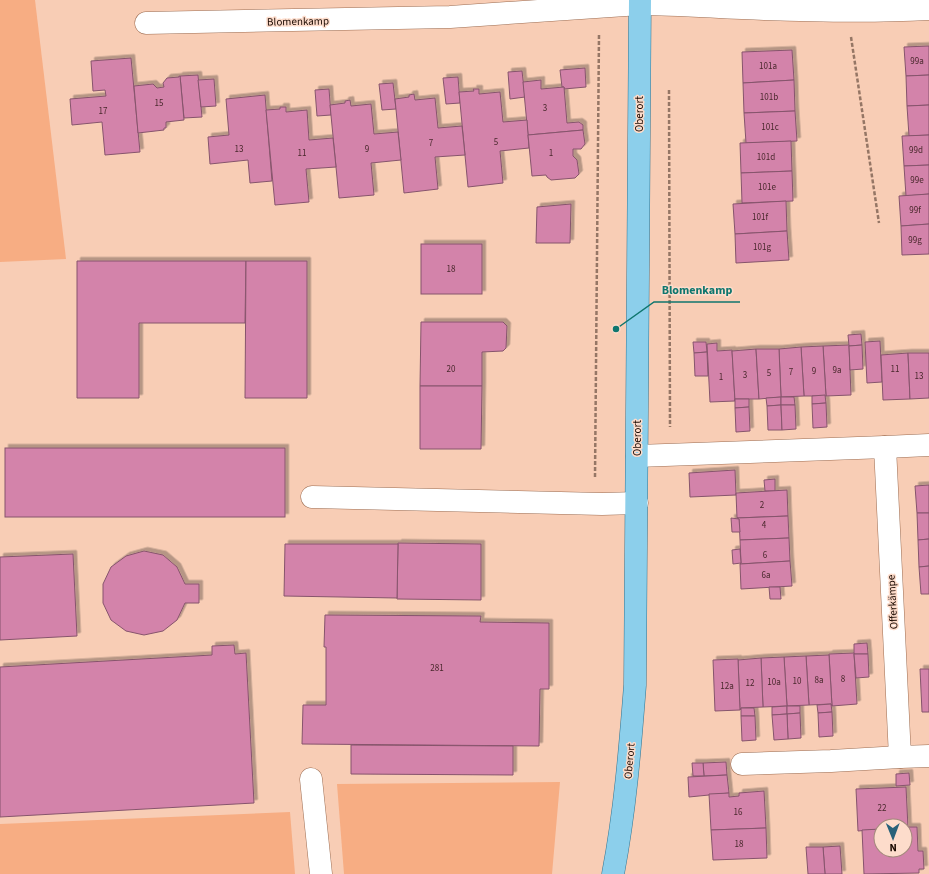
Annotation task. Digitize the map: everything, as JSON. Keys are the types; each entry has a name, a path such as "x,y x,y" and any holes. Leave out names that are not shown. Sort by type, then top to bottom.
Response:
{"main road":[{"name":"Oberort","path":"613,874 621,833 628,774 635,685 640,2"}],"street":[{"name":"Blomenkamp","path":"146,23 346,20 450,8 599,6 640,2 765,9 902,11 929,9"},
{"path":"637,456 670,456 929,445"},
{"name":"Offerkämpe","path":"885,447 900,757"},
{"path":"312,497 602,504 637,503"},
{"path":"742,764 929,756"},
{"path":"311,779 321,874"}],"path":[{"path":"599,6 595,482 602,504"},
{"path":"847,10 879,222"},
{"path":"668,83 670,456"}],"shaded area":[{"path":"0,0 35,0 66,259 0,262"},
{"path":"560,782 552,874 344,874 337,784"},
{"path":"290,812 295,874 0,874 0,824"}],"building":[{"path":"929,46 929,75 906,76 904,47"},
{"path":"792,50 794,80 743,83 742,52"},
{"path":"131,58 140,152 105,155 102,122 72,125 70,99 106,96 105,90 93,91 91,61"},
{"path":"585,68 586,87 564,89 564,87 562,87 560,70"},
{"path":"522,71 525,97 510,99 508,72"},
{"path":"198,75 202,117 184,118 180,76"},
{"path":"929,75 929,105 907,106 906,76"},
{"path":"179,76 184,120 166,122 166,128 164,128 164,130 138,133 134,86 153,84 157,88 164,87 163,83 167,78"},
{"path":"458,77 460,103 446,104 443,78"},
{"path":"214,79 216,106 201,107 198,80"},
{"path":"541,80 541,89 564,87 567,123 579,122 583,125 583,130 528,135 523,82"},
{"path":"794,80 795,111 744,113 743,83"},
{"path":"393,83 396,109 382,110 379,84"},
{"path":"329,89 331,115 317,116 315,90"},
{"path":"473,89 479,89 479,94 500,92 503,122 527,120 529,148 500,151 503,183 468,187 459,92 474,91"},
{"path":"414,94 415,100 435,98 438,128 462,126 465,155 435,157 438,189 404,193 395,99 409,97 409,95"},
{"path":"265,95 272,181 250,183 248,160 210,164 208,137 229,135 226,99"},
{"path":"350,100 351,106 371,104 374,134 398,132 401,160 371,163 374,195 339,198 330,105 345,103 345,101"},
{"path":"929,105 929,135 909,136 907,106"},
{"path":"280,107 286,107 286,112 307,110 309,140 333,138 336,167 306,169 309,202 275,205 266,110 280,109"},
{"path":"795,111 797,141 746,143 744,113"},
{"path":"583,130 585,144 581,149 573,149 573,156 577,160 579,174 575,178 551,180 546,175 532,176 528,135"},
{"path":"929,135 929,165 904,166 902,136"},
{"path":"791,141 792,171 741,173 740,143"},
{"path":"929,165 929,194 906,196 904,166"},
{"path":"792,171 793,201 742,203 741,173"},
{"path":"929,194 929,224 901,226 899,196"},
{"path":"786,201 787,231 735,234 733,204"},
{"path":"571,204 570,243 536,243 537,207"},
{"path":"929,224 929,254 902,255 901,226"},
{"path":"787,231 789,260 736,263 735,234"},
{"path":"421,244 482,244 482,294 421,294"},
{"path":"77,261 246,261 245,323 139,323 139,398 77,398"},
{"path":"246,261 307,261 307,398 245,398"},
{"path":"421,322 503,322 507,326 506,348 503,351 482,352 482,386 420,386"},
{"path":"861,334 862,345 849,346 848,335"},
{"path":"880,341 882,382 867,383 865,342"},
{"path":"693,342 706,342 707,352 694,353"},
{"path":"717,343 717,351 732,350 735,401 710,402 707,344"},
{"path":"849,345 851,395 826,396 823,346"},
{"path":"862,345 863,369 850,370 849,346"},
{"path":"823,346 826,396 804,396 801,347"},
{"path":"801,347 804,396 781,397 779,349"},
{"path":"756,349 759,399 735,399 735,401 732,351"},
{"path":"756,349 779,349 781,397 759,399"},
{"path":"707,352 708,376 695,376 694,353"},
{"path":"908,353 910,399 883,400 881,355"},
{"path":"908,353 929,353 929,398 910,399"},
{"path":"420,386 482,386 481,449 420,449"},
{"path":"825,395 826,403 812,404 812,396"},
{"path":"781,397 781,405 767,406 766,398"},
{"path":"781,397 794,397 795,405 781,405"},
{"path":"735,399 749,399 749,407 735,408"},
{"path":"826,403 827,427 813,428 812,404"},
{"path":"781,405 782,430 768,430 767,406"},
{"path":"781,405 795,405 796,429 782,430"},
{"path":"749,407 750,431 736,432 735,408"},
{"path":"5,448 285,448 285,517 5,517"},
{"path":"735,470 736,495 690,497 689,473"},
{"path":"775,479 775,491 765,491 764,480"},
{"path":"929,485 929,513 917,513 915,486"},
{"path":"787,490 788,516 737,518 736,493"},
{"path":"917,513 929,513 929,539 918,540"},
{"path":"788,516 789,538 740,540 739,519 737,518"},
{"path":"731,518 739,519 740,532 732,532"},
{"path":"789,538 790,561 740,564 740,540"},
{"path":"929,539 929,566 919,567 918,540"},
{"path":"398,543 481,544 481,600 397,599"},
{"path":"285,544 398,544 397,598 284,596"},
{"path":"740,549 741,563 733,564 732,550"},
{"path":"144,551 163,555 177,567 185,584 199,584 199,603 185,603 177,620 163,631 144,635 126,631 111,620 103,603 103,584 111,567 126,556"},
{"path":"73,554 77,636 0,640 0,557"},
{"path":"790,561 792,586 741,589 740,564"},
{"path":"929,566 929,594 921,594 919,567"},
{"path":"769,587 780,587 781,599 770,599"},
{"path":"325,615 481,616 480,622 549,623 549,689 540,689 539,746 302,744 303,705 326,705 326,647 324,647"},
{"path":"867,643 868,654 854,654 854,644"},
{"path":"234,645 235,654 246,653 254,803 0,817 0,667 212,655 212,646"},
{"path":"854,653 857,704 832,706 829,654"},
{"path":"854,654 868,654 869,677 856,678"},
{"path":"829,655 832,706 831,704 809,705 806,656"},
{"path":"806,656 809,705 787,706 784,657"},
{"path":"784,657 787,706 763,707 761,658"},
{"path":"761,658 763,707 741,708 740,710 738,660"},
{"path":"738,659 740,710 715,711 713,660"},
{"path":"920,669 929,669 929,712 922,712"},
{"path":"831,704 832,712 818,713 817,705"},
{"path":"787,706 787,714 772,715 772,707"},
{"path":"787,706 800,706 800,713 787,714"},
{"path":"741,708 754,708 755,716 741,716"},
{"path":"832,712 833,736 819,737 818,713"},
{"path":"800,713 801,738 788,739 787,714"},
{"path":"787,714 788,739 774,740 772,715"},
{"path":"741,716 755,716 756,740 742,741"},
{"path":"351,745 513,746 513,775 351,774"},
{"path":"726,762 727,775 704,776 703,763"},
{"path":"692,763 703,763 704,776 693,776"},
{"path":"909,773 910,785 896,786 896,774"},
{"path":"727,775 729,793 689,797 688,777"},
{"path":"906,787 908,818 873,818 873,830 858,831 856,789"},
{"path":"764,791 766,828 711,830 709,794 729,793 729,797 739,796 739,793"},
{"path":"913,827 917,827 918,851 923,851 924,869 919,869 919,873 864,874 862,830 873,829 873,858 913,858"},
{"path":"766,828 767,858 713,860 711,830"},
{"path":"840,846 842,874 825,874 823,847"},
{"path":"806,847 823,847 825,874 808,874"}],"place":[{"name":"Blomenkamp","path":"616,329"}]}
